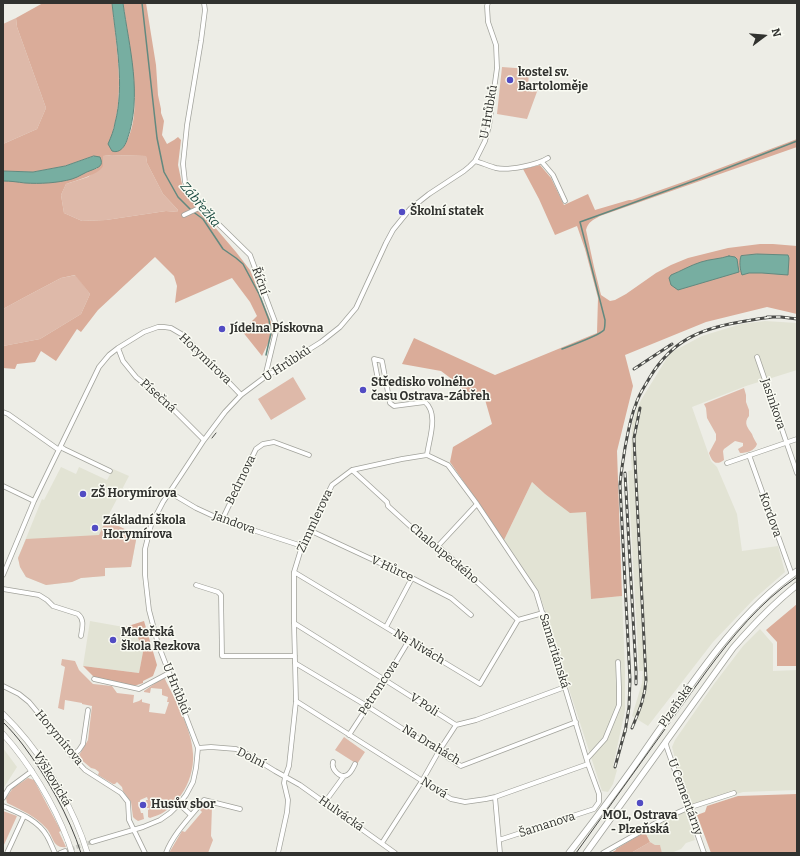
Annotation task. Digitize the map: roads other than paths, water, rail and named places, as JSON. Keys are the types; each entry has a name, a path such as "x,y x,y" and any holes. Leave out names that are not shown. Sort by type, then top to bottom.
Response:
{"main road":[{"name":"Plzeňská","path":"569,853 603,810 680,700 725,640 762,600 797,572"},
{"name":"Plzeňská","path":"586,853 733,648 780,598 797,584"}],"street":[{"path":"184,215 198,208 185,182 183,164 187,125 203,26 205,10 204,3"},
{"name":"U Hrůbků","path":"198,748 168,673 158,644 149,610 145,575 145,549 151,525 169,492 224,412 242,395 265,377 321,342 340,327 356,308 393,230 410,209 429,194 464,171 475,161 485,141 490,126 496,68 496,45 488,22 488,3"},
{"path":"475,161 497,169 514,168 542,162 548,158"},
{"path":"542,162 553,175 565,201"},
{"name":"Říční","path":"198,208 202,208 250,255 277,327 265,377"},
{"name":"Horymírova","path":"3,575 34,501 99,367 109,355 118,348 144,332 158,327 171,328 184,335 242,395"},
{"name":"Písečná","path":"118,348 123,361 136,376 164,400 204,440"},
{"name":"Jasinkova","path":"757,357 797,473"},
{"path":"385,379 378,380 374,359 382,361 390,403 394,406 425,402 429,406 433,419 427,455 448,465 477,504 438,546"},
{"path":"3,412 60,448 110,471"},
{"path":"726,463 797,439"},
{"name":"Bedrnova","path":"222,520 256,449 263,444 274,442 310,455"},
{"name":"Zimmlerova","path":"284,777 290,766 296,702 294,572 302,546 309,530 332,485 352,470 402,458 427,455"},
{"name":"Kordova","path":"749,456 792,575"},
{"name":"Chaloupeckého","path":"352,470 388,502 388,506 432,546 438,546 518,620"},
{"path":"3,486 34,501"},
{"name":"Jandova","path":"169,492 196,508 222,520 302,546"},
{"name":"Samaritánská","path":"477,504 536,592 599,794 599,802 594,809"},
{"name":"V Hůrce","path":"309,530 451,598 471,615"},
{"name":"Na Nivách","path":"294,572 480,684 518,620"},
{"path":"386,628 412,578"},
{"path":"196,585 218,592 221,595 222,656 295,656"},
{"path":"3,589 39,595 48,600 53,606 78,614 83,622 81,636"},
{"path":"518,620 543,613"},
{"name":"V Poli","path":"294,623 456,725"},
{"name":"Petroncova","path":"349,735 408,642"},
{"path":"588,761 605,739 619,706 618,662"},
{"name":"Na Drahách","path":"295,663 367,706 461,766 576,722"},
{"path":"94,679 139,689 168,673"},
{"name":"Horymírova","path":"3,686 19,694 29,702 85,770 122,793 128,802 130,820 133,829 145,853"},
{"path":"382,843 456,725 476,720 565,686"},
{"name":"Nová","path":"296,702 451,799 465,802 494,797 588,761"},
{"path":"72,756 83,744 88,710"},
{"name":"Výškovická","path":"3,714 25,737 53,778 68,806 82,837 87,853"},
{"name":"Výškovická","path":"3,734 32,771 55,813 72,853"},
{"name":"U Cementárny","path":"667,740 667,748 704,853"},
{"name":"Dolní","path":"198,748 211,747 236,749 249,755 284,777"},
{"path":"92,842 143,827 160,820 170,813 186,795 193,782 198,748"},
{"path":"333,762 332,766 334,770 338,774 344,776"},
{"path":"325,802 355,764"},
{"path":"3,798 9,788 32,771"},
{"path":"278,853 287,812 288,800 284,777"},
{"name":"Hulvácká","path":"284,777 298,784 325,802 395,853"},
{"path":"603,853 663,819 688,808 734,793"},
{"path":"494,797 500,853"},
{"path":"166,853 169,845 204,800 240,809"},
{"path":"179,804 191,815"},
{"path":"3,806 24,816 40,827 44,831 55,853"},
{"name":"Šamanova","path":"499,840 594,809"},
{"path":"7,853 24,816"},
{"path":"60,853 65,851"}],"water":[{"path":"112,3 123,3 131,54 134,89 132,123 127,140 122,149 115,152 112,151 108,144 115,126 120,79"},
{"path":"94,156 100,157 100,166 72,179 43,183 3,181 3,171 33,172 65,166"},
{"path":"757,254 788,255 788,275 749,273 742,275 740,266 741,256"},
{"path":"729,256 737,259 739,272 678,290 671,285 669,278 671,275 701,262"}],"waterway":[{"name":"Zábřežka","path":"142,3 157,138 164,172 178,197 192,211 203,219 223,249 243,264 259,294 269,320 271,333 266,355"},
{"path":"562,349 597,335 605,328 605,320 580,222 699,179 797,141"}],"tunnel":[{"path":"65,851 92,842"}],"tram line":[{"path":"212,438 216,433"},
{"path":"576,853 726,646 747,621 771,597 797,577"},
{"path":"3,722 23,745 49,783 64,811 81,853"}],"railway":[{"path":"767,317 797,319"},
{"path":"625,732 629,707 630,680 620,485 629,426 637,400 650,377 668,354 688,339 712,328 773,317"},
{"path":"634,369 672,344"},
{"path":"632,728 643,699 646,680 634,438 640,408"},
{"path":"625,473 636,684"},
{"path":"615,767 626,727"}],"place":[{"name":"kostel sv. Bartoloměje","path":"510,80"},
{"name":"Školní statek","path":"402,212"},
{"name":"Jídelna Pískovna","path":"222,329"},
{"name":"Středisko volného času Ostrava-Zábřeh","path":"363,390"},
{"name":"ZŠ Horymírova","path":"83,494"},
{"name":"Základní škola Horymírova","path":"95,528"},
{"name":"Mateřská škola Rezkova","path":"113,640"},
{"name":"MOL, Ostrava - Plzeňská","path":"640,803"},
{"name":"Husův sbor","path":"143,805"}]}
